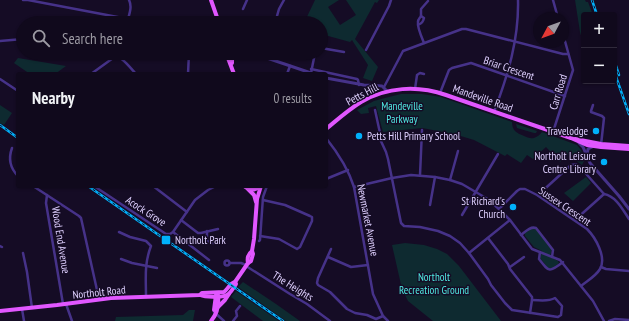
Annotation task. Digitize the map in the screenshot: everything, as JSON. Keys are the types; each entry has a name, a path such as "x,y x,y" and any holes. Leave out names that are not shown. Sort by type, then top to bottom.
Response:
{"main road":[{"path":"211,0 217,16"},
{"path":"228,60 233,69"},
{"path":"232,60 234,72"},
{"name":"Mandeville Road","path":"386,89 415,89 440,93 589,144"},
{"name":"Petts Hill","path":"328,127 359,104 386,89"},
{"name":"Mandeville Road","path":"571,138 579,143 601,146 629,147"},
{"path":"246,188 254,195 256,206"},
{"path":"248,188 255,190 258,188"},
{"path":"216,306 225,300 254,254 252,251 256,206 260,188"},
{"path":"213,317 217,295 226,291 233,282 235,282"},
{"name":"Northolt Road","path":"0,311 99,299 202,293 226,296 230,292"},
{"name":"Northolt Road","path":"200,294 202,296 217,295"},
{"path":"207,296 216,306"}],"street":[{"path":"23,0 112,16"},
{"path":"129,0 131,5 129,16"},
{"path":"243,9 247,0"},
{"path":"277,16 284,0"},
{"path":"366,50 391,0"},
{"path":"494,112 507,75 515,42 518,0"},
{"path":"553,0 556,12"},
{"path":"424,43 418,22 421,16 421,9 428,1"},
{"path":"328,78 380,86 386,89 403,51 458,30 466,29 568,54"},
{"path":"0,41 16,40"},
{"name":"Carr Road","path":"553,132 573,70 566,48"},
{"path":"328,49 344,52"},
{"path":"95,72 111,60"},
{"path":"122,60 134,72"},
{"path":"188,72 189,60"},
{"path":"273,60 312,72 314,60"},
{"name":"Briar Crescent","path":"440,93 449,70 471,63 565,96"},
{"path":"288,72 290,66"},
{"path":"415,89 417,75 420,73 424,74"},
{"path":"328,75 356,79 359,81 359,84"},
{"path":"0,79 16,90"},
{"path":"593,105 591,112 604,118 601,146"},
{"path":"374,110 380,133 380,139 386,152 392,178 400,223 407,227 426,228 444,233 460,243 488,278 489,282 505,303 512,310 558,317 562,314 562,306 555,298 551,300 532,300"},
{"path":"420,175 422,130"},
{"name":"Newmarket Avenue","path":"328,141 341,157 348,170 354,187 374,294 383,316"},
{"path":"579,143 587,153"},
{"path":"587,153 590,148 589,144"},
{"path":"589,144 585,149 591,164 629,209"},
{"path":"12,148 9,160 16,174"},
{"path":"450,180 458,151"},
{"path":"462,215 498,154"},
{"path":"537,195 571,166 577,164 604,194 612,196 629,219"},
{"path":"328,178 348,170"},
{"path":"354,187 392,178 420,175 450,180 462,184 486,198 500,209 530,247 563,262 593,301 604,321"},
{"path":"430,205 435,177"},
{"name":"Wood End Avenue","path":"37,188 47,195 46,203 65,304 72,321"},
{"name":"Acock Grove","path":"97,188 166,234 175,234 194,247 209,260"},
{"path":"158,188 186,212"},
{"path":"172,233 196,199 213,188"},
{"path":"259,241 264,192 266,188"},
{"name":"Sussex Crescent","path":"500,209 520,189 525,189 537,195 575,220 593,235 600,251 601,268"},
{"path":"575,220 604,194"},
{"path":"47,195 81,218 99,299"},
{"path":"260,236 278,239 294,248 299,248 312,221 312,217 285,205 263,200"},
{"path":"181,220 198,233 218,229"},
{"path":"469,253 510,220"},
{"path":"521,235 530,228 536,228 553,250 552,256"},
{"path":"207,231 206,240 213,243"},
{"path":"119,232 130,238 146,241 152,246 148,254 146,266 146,297"},
{"path":"488,238 532,297 530,313"},
{"path":"331,249 318,278 318,285 330,292 350,311 376,319 383,316 388,321"},
{"path":"540,252 539,258 549,270 555,269 563,262"},
{"path":"23,253 32,308"},
{"path":"328,257 351,267 368,265"},
{"path":"510,267 524,257"},
{"path":"121,259 132,263 157,268"},
{"path":"230,263 241,263 246,265"},
{"name":"The Heights","path":"246,265 307,304 330,321"},
{"path":"581,286 601,268 629,271"},
{"path":"232,321 237,316 236,311 240,306"},
{"path":"22,309 24,321"},
{"path":"213,317 220,318 224,321"},
{"path":"609,321 615,319 629,320"}],"green space":[{"path":"315,0 339,0 328,7 340,25 356,15 346,0 379,0 377,3 375,2 355,39 378,67 372,81 363,78 368,65 352,40 350,42 328,36 328,16 307,16"},
{"path":"575,0 585,0 588,2 592,12 581,12 581,36"},
{"path":"16,60 30,60 66,66 58,72 27,72 14,63"},
{"name":"Mandeville Parkway","path":"401,94 422,94 441,97 512,122 515,131 529,138 535,138 542,132 577,145 581,150 584,161 582,165 568,155 560,162 546,147 533,159 527,155 521,163 507,154 505,156 474,140 454,134 422,128 383,132 376,106 368,108 369,113 361,114 357,110 374,101"},
{"path":"0,105 12,113 4,125 0,123"},
{"path":"516,124 537,131 534,133 517,128"},
{"path":"586,177 591,183 573,201 564,193"},
{"path":"534,228 552,249 550,257 559,263 553,268 548,268 540,258 542,251 534,247 525,236 525,233"},
{"name":"Northolt Recreation Ground","path":"405,243 424,245 447,254 459,266 501,321 433,321 408,301 402,289 392,245"},
{"path":"243,282 300,321 286,321 238,287"},
{"path":"236,291 279,321 263,321 231,297"},
{"path":"189,310 195,310 193,321 115,321 116,317 183,315"}],"railway":[{"path":"592,0 596,12"},
{"path":"617,69 619,75"},
{"path":"617,80 629,114"},
{"path":"0,125 16,137"},
{"path":"91,188 283,321"}],"place":[{"name":"Travelodge","path":"596,131"},
{"name":"Petts Hill Primary School","path":"359,136"},
{"name":"Northolt Leisure Centre Library","path":"604,162"},
{"name":"St Richard's Church","path":"513,207"},
{"name":"Northolt Park","path":"166,240"}]}
